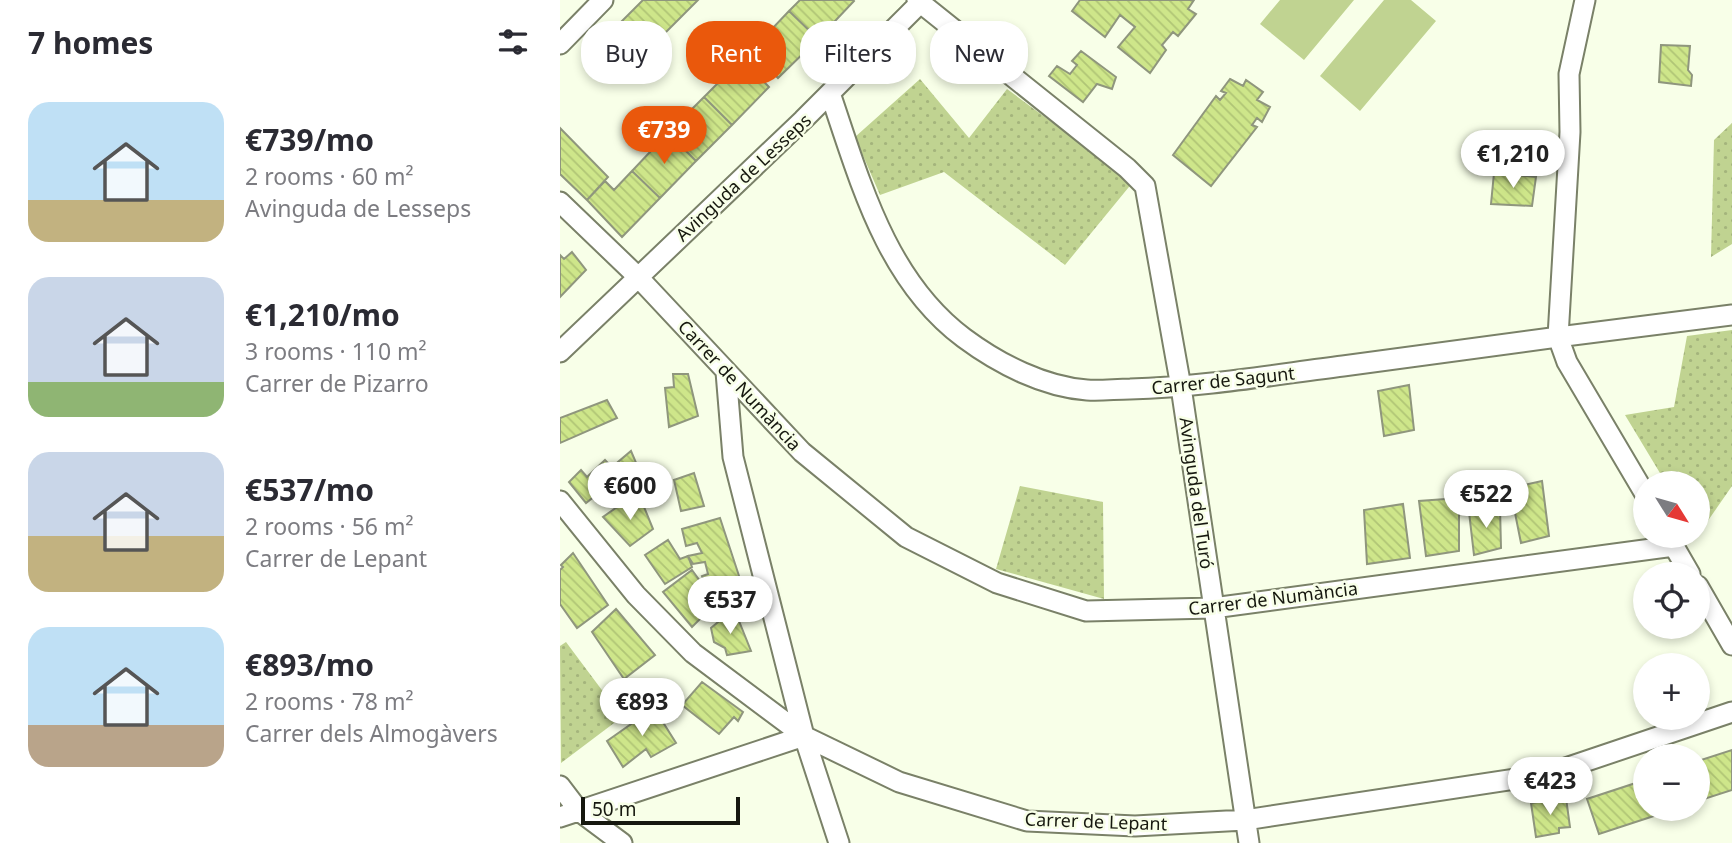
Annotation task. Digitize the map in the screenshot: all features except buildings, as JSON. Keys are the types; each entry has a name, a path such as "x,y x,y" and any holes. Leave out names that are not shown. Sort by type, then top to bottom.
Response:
{"street":[{"path":"560,44 603,0"},
{"path":"1585,0 1569,74 1570,132 1558,337 1567,362 1633,474"},
{"name":"Avinguda de Lesseps","path":"560,352 830,93 920,1"},
{"name":"Avinguda del Turó","path":"920,1 1146,186 1181,387 1249,843"},
{"name":"Carrer de Sagunt","path":"830,93 850,155 879,227 899,265 924,300 963,337 1006,365 1046,381 1086,390 1181,387 1732,315"},
{"name":"Carrer de Numància","path":"560,202 638,277 802,452 906,537 997,583 1086,611 1213,608 1633,547"},
{"path":"726,372 733,457 804,736 839,843"},
{"name":"Carrer de Lepant","path":"560,501 636,595 693,653 804,736 899,782 1027,821 1135,826 1245,820 1548,774 1732,712"},
{"path":"1710,603 1729,630"},
{"path":"569,814 804,736"},
{"path":"560,786 569,814 622,843"}],"green space":[{"path":"1280,0 1354,0 1304,60 1260,24"},
{"path":"1384,0 1411,0 1436,21 1360,111 1320,76"},
{"path":"920,79 969,138 1007,89 1133,182 1065,265 944,172 880,195 855,137"},
{"path":"1732,123 1732,244 1711,257 1714,140"},
{"path":"1732,330 1732,486 1710,518 1710,471 1659,471 1625,415 1674,407 1687,336"},
{"path":"1020,486 1103,502 1104,599 996,569"},
{"path":"566,642 622,717 561,763 560,646"}]}
